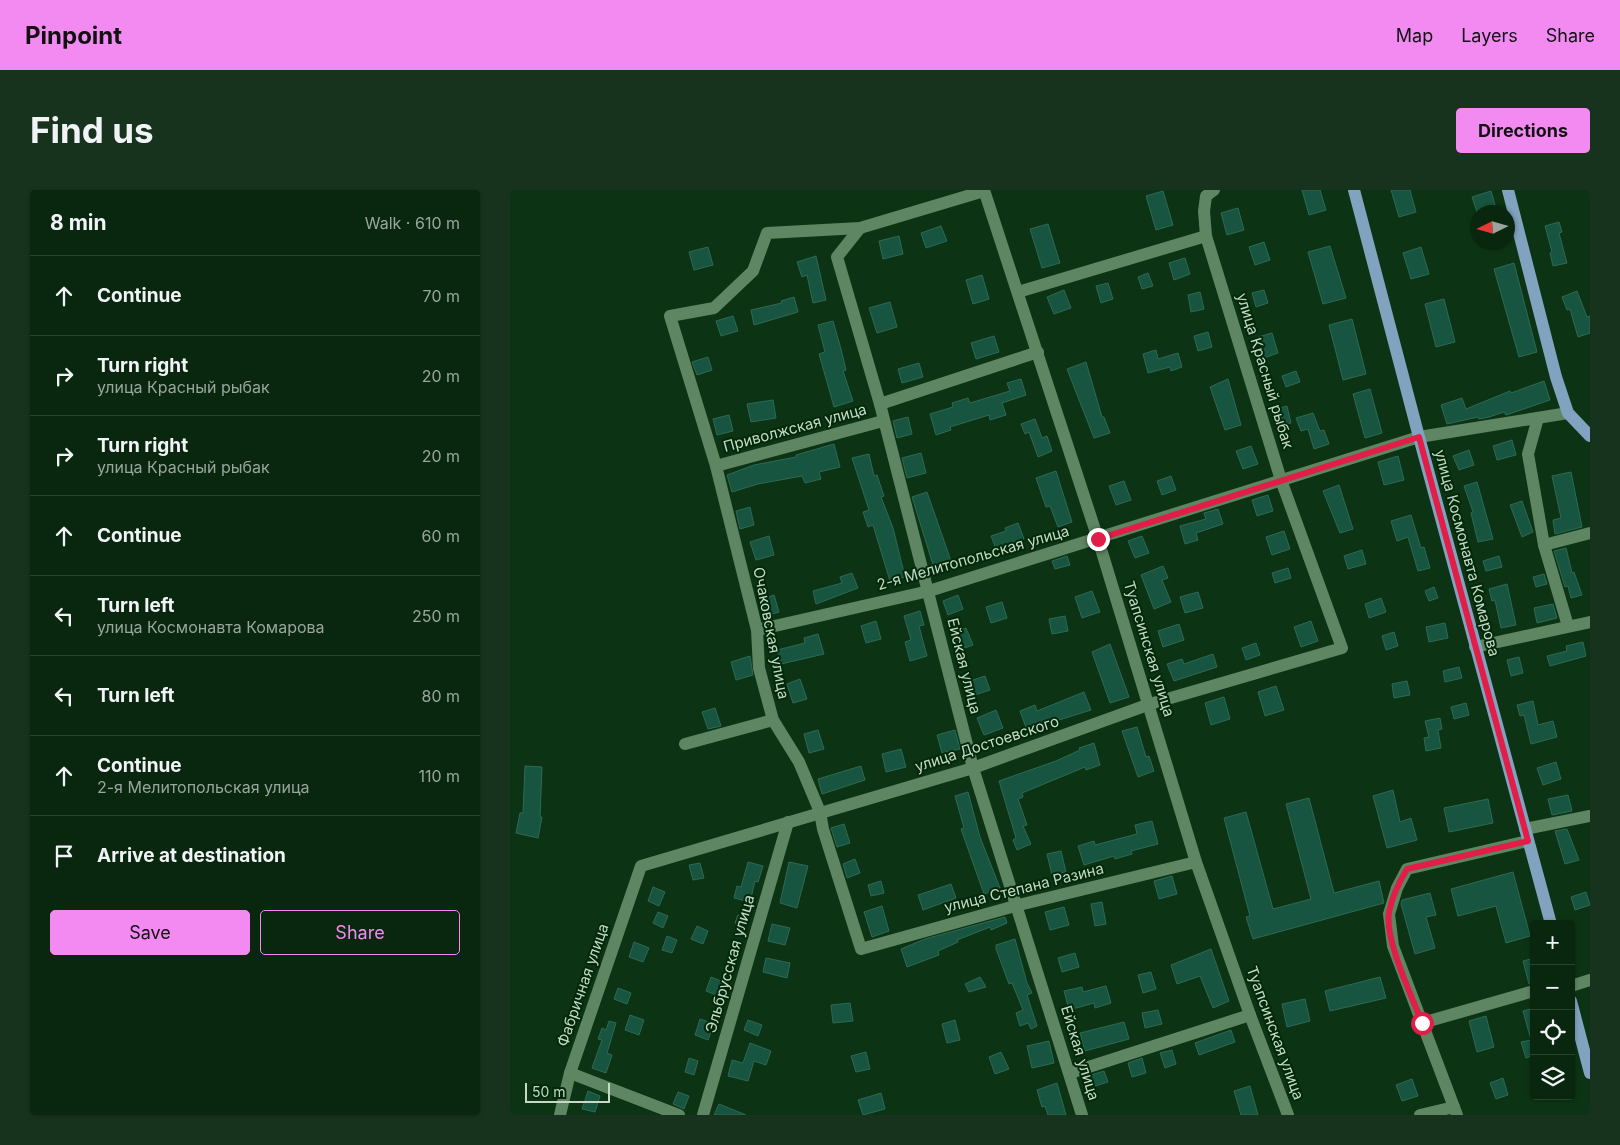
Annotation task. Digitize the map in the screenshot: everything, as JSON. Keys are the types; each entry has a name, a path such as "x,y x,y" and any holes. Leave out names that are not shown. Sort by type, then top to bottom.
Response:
{"main road":[{"name":"улица Космонавта Комарова","path":"1354,190 1475,647 1550,920"},
{"path":"1508,190 1556,377 1568,413 1590,436"},
{"path":"1573,1010 1590,1073"}],"street":[{"path":"860,228 984,190"},
{"name":"Туапсинская улица","path":"984,190 1098,539 1150,704 1196,862 1250,1015 1288,1115"},
{"name":"улица Красный рыбак","path":"1214,190 1206,196 1206,236 1281,480 1342,648"},
{"name":"Очаковская улица","path":"860,228 767,233 753,271 714,308 670,316 716,466 757,630 759,668 773,720 799,762 820,812 823,830 861,949"},
{"name":"Ейская улица","path":"860,228 837,257 880,404 973,768 1082,1115"},
{"path":"1018,292 1206,236"},
{"path":"880,404 1038,352"},
{"name":"2-я Мелитопольская улица","path":"757,630 929,591 1419,437 1568,413"},
{"path":"1538,418 1528,454 1544,545 1568,626"},
{"name":"Приволжская улица","path":"716,466 883,421"},
{"path":"1544,545 1590,533"},
{"path":"1475,647 1568,626 1589,624"},
{"name":"улица Достоевского","path":"641,866 973,768 1150,704 1342,648"},
{"path":"685,744 773,720"},
{"path":"1420,1115 1456,1111 1393,946 1388,914 1397,888 1407,869 1590,816"},
{"name":"Эльбрусская улица","path":"703,1115 788,822"},
{"name":"улица Степана Разина","path":"861,949 1016,906 1196,862"},
{"name":"Фабричная улица","path":"560,1115 570,1073 641,866"},
{"path":"1575,985 1590,980"},
{"path":"1422,1023 1530,991"},
{"path":"1070,1073 1250,1015"},
{"path":"570,1073 679,1115"}],"building":[{"path":"1302,190 1320,190 1326,210 1309,215"},
{"path":"1391,190 1410,190 1416,212 1399,217"},
{"path":"1163,191 1173,225 1156,230 1146,196"},
{"path":"1491,191 1495,205 1475,205 1472,197"},
{"path":"1238,208 1244,230 1227,235 1221,213"},
{"path":"1559,222 1562,232 1559,233 1567,263 1553,266 1550,253 1552,252 1545,226"},
{"path":"1048,224 1060,263 1042,268 1030,229"},
{"path":"941,226 947,241 926,248 921,233"},
{"path":"899,236 903,254 883,259 879,241"},
{"path":"1264,242 1270,260 1255,265 1249,247"},
{"path":"1330,246 1346,298 1323,304 1308,252"},
{"path":"708,247 713,265 694,270 689,252"},
{"path":"1421,247 1429,274 1411,279 1403,253"},
{"path":"816,256 826,300 813,303 807,275 802,277 797,262"},
{"path":"1185,258 1190,274 1174,280 1169,263"},
{"path":"1514,263 1537,352 1519,357 1494,269"},
{"path":"1148,273 1153,286 1142,289 1138,277"},
{"path":"982,275 989,299 973,304 966,280"},
{"path":"1108,283 1113,299 1101,303 1096,286"},
{"path":"1064,290 1071,308 1054,314 1047,297"},
{"path":"1264,290 1268,303 1256,307 1252,293"},
{"path":"1577,291 1587,317 1590,316 1590,333 1578,337 1570,309 1567,310 1562,297"},
{"path":"1200,292 1204,309 1191,312 1188,295"},
{"path":"794,297 798,312 754,325 751,310 782,303 781,301"},
{"path":"1444,299 1455,342 1436,347 1425,304"},
{"path":"890,302 897,327 877,333 869,308"},
{"path":"733,316 738,331 721,336 716,321"},
{"path":"1352,319 1366,374 1343,380 1329,325"},
{"path":"833,321 846,370 843,371 853,401 834,407 819,354 825,352 818,325"},
{"path":"1208,332 1212,347 1198,351 1194,336"},
{"path":"1272,333 1278,353 1264,358 1258,337"},
{"path":"994,336 999,352 976,359 971,343"},
{"path":"1156,350 1158,359 1178,353 1182,367 1171,371 1170,367 1148,373 1143,354"},
{"path":"708,357 712,370 697,375 692,362"},
{"path":"1086,362 1102,417 1104,417 1110,433 1094,438 1067,369"},
{"path":"919,363 923,377 902,383 898,369"},
{"path":"1296,371 1300,382 1286,387 1282,376"},
{"path":"1021,379 1026,395 1002,403 1006,415 990,420 989,415 950,427 951,430 936,435 930,414 953,407 952,403 968,398 970,403 1010,391 1007,383"},
{"path":"1228,379 1241,425 1225,430 1210,387"},
{"path":"1544,381 1550,400 1506,415 1504,412 1489,417 1479,419 1478,417 1447,424 1441,405 1462,398 1466,409 1510,391 1511,393"},
{"path":"1370,389 1382,433 1365,438 1353,394"},
{"path":"773,400 776,418 751,422 747,404"},
{"path":"1287,406 1291,423 1281,426 1276,409"},
{"path":"1313,413 1320,431 1324,430 1329,444 1314,449 1308,429 1301,431 1296,418"},
{"path":"729,415 733,431 717,435 713,419"},
{"path":"908,417 912,434 897,438 893,421"},
{"path":"1035,419 1042,438 1047,436 1052,451 1038,457 1029,432 1025,434 1021,424"},
{"path":"1512,440 1516,455 1497,460 1493,446"},
{"path":"834,444 840,467 819,472 821,479 805,483 802,476 758,484 732,492 727,475 754,465 796,457 796,455"},
{"path":"1251,446 1258,464 1243,469 1236,451"},
{"path":"1469,450 1474,465 1459,470 1453,456"},
{"path":"921,453 926,473 907,478 902,458"},
{"path":"869,454 874,476 877,475 884,496 881,497 893,528 905,577 890,581 873,525 868,527 863,512 869,510 852,458"},
{"path":"1398,456 1404,480 1384,485 1378,462"},
{"path":"1056,471 1072,522 1058,527 1050,506 1046,507 1036,478"},
{"path":"1571,472 1582,527 1555,534 1553,520 1561,518 1552,476"},
{"path":"1171,476 1176,490 1162,495 1157,481"},
{"path":"1124,481 1131,500 1116,505 1109,486"},
{"path":"1477,482 1493,539 1478,542 1471,513 1473,512 1464,486"},
{"path":"1339,485 1353,529 1340,533 1323,491"},
{"path":"927,492 951,561 934,568 912,497"},
{"path":"1268,495 1273,511 1257,516 1252,500"},
{"path":"1522,501 1533,532 1522,537 1510,505"},
{"path":"750,507 754,525 740,529 736,511"},
{"path":"1218,509 1223,524 1196,533 1198,540 1185,544 1180,526 1206,519 1204,513"},
{"path":"1411,515 1421,548 1424,547 1430,568 1418,571 1408,537 1397,541 1391,521"},
{"path":"1018,523 1024,539 997,551 991,536 1006,531 1005,528"},
{"path":"1284,531 1290,549 1272,555 1266,537"},
{"path":"769,536 774,555 756,560 750,542"},
{"path":"1142,536 1149,553 1135,558 1128,541"},
{"path":"1566,548 1572,573 1574,572 1582,595 1571,598 1568,586 1565,587 1554,551"},
{"path":"1362,550 1366,564 1348,569 1344,556"},
{"path":"1067,556 1070,565 1055,569 1052,561"},
{"path":"1499,556 1502,567 1486,571 1483,561"},
{"path":"1163,566 1168,578 1162,580 1171,602 1154,609 1141,575"},
{"path":"1288,568 1291,578 1275,583 1272,573"},
{"path":"852,573 858,588 816,604 813,591 842,583 840,577"},
{"path":"1544,574 1547,584 1536,587 1533,577"},
{"path":"1507,584 1516,625 1501,628 1495,600 1492,601 1489,589"},
{"path":"1434,587 1438,598 1429,601 1425,591"},
{"path":"1092,591 1100,612 1082,618 1075,597"},
{"path":"1198,592 1203,608 1185,613 1180,597"},
{"path":"774,595 779,612 765,616 760,600"},
{"path":"958,595 963,609 948,615 943,601"},
{"path":"1381,598 1386,612 1369,618 1365,604"},
{"path":"1002,602 1007,618 991,623 986,607"},
{"path":"1553,604 1557,618 1537,623 1534,608"},
{"path":"920,611 924,625 919,626 927,656 910,661 905,642 911,640 904,616"},
{"path":"1065,616 1068,631 1052,634 1049,619"},
{"path":"876,621 881,639 866,643 861,626"},
{"path":"1311,621 1318,641 1301,647 1294,627"},
{"path":"1445,623 1448,638 1429,642 1426,627"},
{"path":"1179,624 1184,640 1163,647 1158,631"},
{"path":"966,628 973,645 956,651 950,634"},
{"path":"1394,632 1398,646 1386,650 1382,636"},
{"path":"818,634 824,654 781,664 777,650 805,643 804,638"},
{"path":"1583,642 1586,656 1550,666 1547,656 1567,651 1566,646"},
{"path":"1256,643 1260,655 1246,660 1242,648"},
{"path":"1110,644 1129,697 1110,703 1092,652"},
{"path":"1213,654 1217,667 1174,681 1167,664 1182,659 1184,664"},
{"path":"750,656 753,675 736,680 731,662"},
{"path":"1519,657 1523,673 1511,676 1507,660"},
{"path":"1459,667 1462,678 1445,682 1443,671"},
{"path":"985,676 990,690 972,696 967,682"},
{"path":"800,679 807,699 793,703 787,684"},
{"path":"1407,681 1410,695 1394,698 1392,684"},
{"path":"1276,686 1284,710 1265,716 1258,692"},
{"path":"1084,692 1091,710 1027,730 1020,711 1035,705 1037,711"},
{"path":"1224,697 1230,719 1211,725 1205,703"},
{"path":"1533,701 1538,725 1553,721 1557,737 1531,744 1524,715 1520,716 1517,705"},
{"path":"1466,703 1469,715 1454,719 1451,707"},
{"path":"715,708 721,726 708,729 702,712"},
{"path":"996,710 1003,728 984,735 977,718"},
{"path":"1440,718 1442,729 1438,730 1441,748 1426,751 1424,738 1429,737 1425,721"},
{"path":"1137,727 1146,757 1149,756 1154,771 1138,777 1122,731"},
{"path":"818,730 824,749 809,753 804,734"},
{"path":"955,730 960,749 942,753 937,735"},
{"path":"1094,743 1100,765 1086,770 1085,767 1022,793 1023,797 1018,799 1027,825 1023,826 1031,844 1017,850 1013,840 1016,838 999,781 1056,761 1080,750 1079,748"},
{"path":"901,749 906,767 886,772 882,754"},
{"path":"1556,762 1561,779 1543,785 1537,768"},
{"path":"525,766 542,767 540,817 542,817 538,838 516,833 520,813 523,813"},
{"path":"861,766 865,780 822,794 818,779"},
{"path":"1393,790 1400,822 1411,818 1417,840 1387,848 1373,796"},
{"path":"968,792 980,837 1000,888 984,894 961,829 964,828 955,796"},
{"path":"1568,795 1572,811 1552,815 1548,799"},
{"path":"1309,798 1334,893 1379,881 1384,903 1253,939 1246,917 1250,916 1224,818 1246,812 1273,909 1311,899 1286,804"},
{"path":"1488,799 1493,823 1449,832 1444,808"},
{"path":"1152,821 1158,844 1131,851 1132,854 1115,859 1114,856 1084,865 1078,846 1094,841 1095,845 1137,834 1135,825"},
{"path":"844,824 850,843 837,847 831,828"},
{"path":"1567,829 1579,860 1565,864 1555,831"},
{"path":"1061,851 1066,872 1052,875 1047,854"},
{"path":"855,859 860,873 847,878 843,864"},
{"path":"748,862 763,866 758,882 755,881 750,902 734,898 737,886 741,887"},
{"path":"789,862 808,866 797,908 780,903"},
{"path":"700,863 704,878 693,880 689,865"},
{"path":"1513,872 1530,936 1506,943 1496,906 1458,916 1451,889"},
{"path":"1172,876 1177,894 1159,899 1154,881"},
{"path":"881,881 884,893 871,896 868,885"},
{"path":"951,884 956,898 923,910 918,895"},
{"path":"653,887 665,892 659,906 648,901"},
{"path":"1586,892 1590,905 1575,910 1571,897"},
{"path":"1430,893 1436,915 1426,917 1435,948 1415,954 1401,904 1402,900"},
{"path":"1102,902 1106,924 1095,926 1091,904"},
{"path":"882,906 889,931 872,937 864,912"},
{"path":"1064,907 1069,925 1050,930 1045,912"},
{"path":"658,912 668,916 663,928 653,923"},
{"path":"738,915 747,919 744,927 735,923"},
{"path":"1005,917 1007,923 991,930 990,927 957,940 958,942 938,951 939,955 907,967 901,949 925,939"},
{"path":"772,924 790,928 785,945 768,941"},
{"path":"697,926 708,931 703,944 691,939"},
{"path":"667,936 677,940 672,953 662,950"},
{"path":"1015,939 1027,983 1032,993 1027,995 1037,1026 1031,1029 1028,1023 1020,1026 1016,1013 1023,1010 1012,983 1009,984 996,949 996,945"},
{"path":"634,942 649,948 643,962 629,957"},
{"path":"1211,949 1229,1001 1213,1008 1200,976 1177,984 1171,965"},
{"path":"1075,953 1079,967 1062,972 1058,958"},
{"path":"766,958 790,963 787,978 763,972"},
{"path":"1530,959 1530,984 1529,984 1523,961"},
{"path":"1151,972 1156,989 1143,993 1138,975"},
{"path":"711,977 726,983 721,997 706,991"},
{"path":"980,977 986,987 969,992 965,984"},
{"path":"1380,977 1386,998 1330,1011 1325,991"},
{"path":"1106,986 1111,1003 1095,1008 1094,1003 1069,1010 1064,991 1082,987 1083,992"},
{"path":"618,988 631,993 627,1004 614,999"},
{"path":"1305,999 1310,1021 1287,1027 1282,1004"},
{"path":"850,1003 853,1021 833,1023 831,1005"},
{"path":"1530,1009 1530,1036 1523,1011"},
{"path":"1158,1010 1162,1024 1145,1028 1142,1013"},
{"path":"630,1015 644,1020 639,1035 625,1030"},
{"path":"1486,1016 1494,1047 1477,1052 1469,1021"},
{"path":"700,1019 714,1024 708,1040 695,1035"},
{"path":"748,1020 762,1025 758,1036 744,1030"},
{"path":"955,1020 960,1040 947,1043 942,1024"},
{"path":"609,1021 616,1023 607,1053 612,1055 606,1073 592,1068 602,1040 598,1039 602,1028 606,1030"},
{"path":"1124,1022 1129,1039 1085,1051 1080,1033"},
{"path":"1231,1030 1235,1042 1199,1055 1195,1043"},
{"path":"1530,1040 1530,1056 1526,1058 1521,1042"},
{"path":"1049,1041 1054,1063 1032,1068 1027,1046"},
{"path":"750,1043 771,1051 766,1065 754,1061 748,1081 728,1076 732,1060 743,1063"},
{"path":"1172,1050 1176,1064 1165,1068 1160,1053"},
{"path":"866,1052 870,1069 856,1072 851,1056"},
{"path":"1001,1052 1009,1069 995,1074 989,1057"},
{"path":"689,1058 698,1061 694,1075 685,1072"},
{"path":"1142,1058 1146,1073 1132,1077 1128,1063"},
{"path":"1104,1071 1108,1082 1095,1086 1091,1075"},
{"path":"1503,1078 1508,1095 1496,1099 1490,1083"},
{"path":"1412,1079 1418,1096 1402,1101 1396,1085"},
{"path":"1057,1083 1066,1115 1048,1115 1045,1106 1042,1107 1037,1090"},
{"path":"1250,1086 1258,1115 1241,1115 1234,1091"},
{"path":"588,1091 600,1096 595,1112 582,1109"},
{"path":"678,1092 689,1096 684,1109 673,1104"},
{"path":"881,1093 885,1109 863,1115 858,1100"},
{"path":"719,1104 746,1115 714,1115"}],"route":[{"path":"1098,539 1419,437 1528,841 1407,869 1392,900 1388,914 1393,946 1422,1023"}]}
